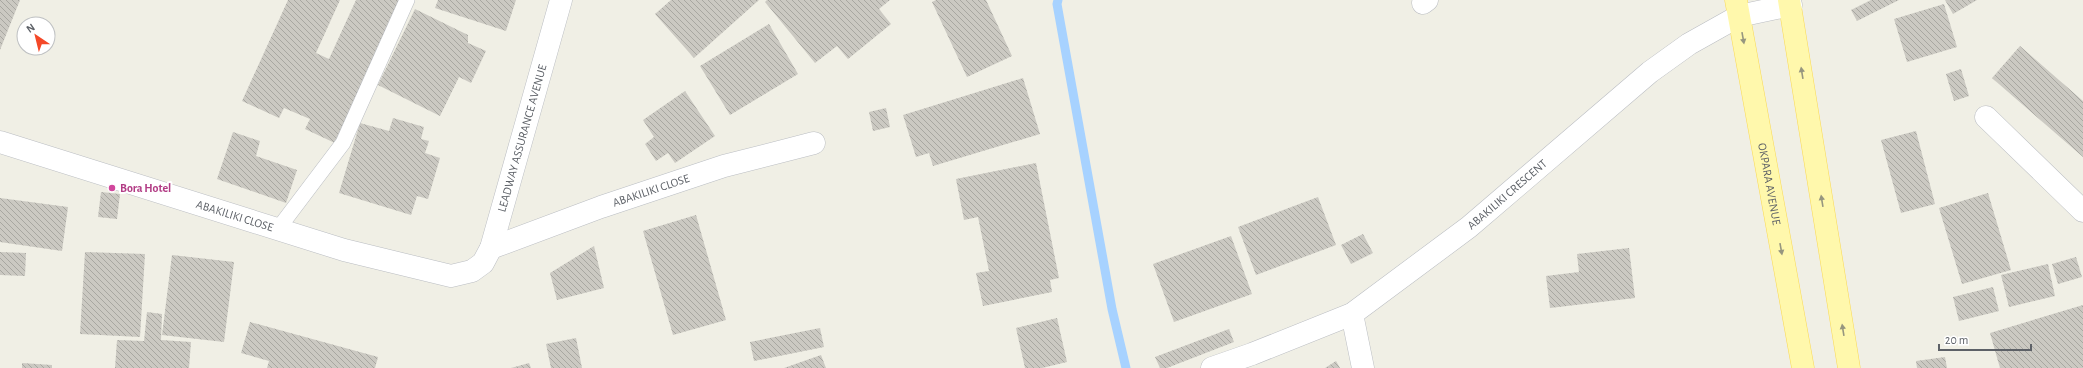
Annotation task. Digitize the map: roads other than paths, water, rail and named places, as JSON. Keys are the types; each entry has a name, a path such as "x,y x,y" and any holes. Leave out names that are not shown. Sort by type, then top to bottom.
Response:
{"main road":[{"path":"1790,3 1850,368"},
{"name":"OKPARA AVENUE","path":"1738,8 1803,368"}],"street":[{"name":"LEADWAY ASSURANCE AVENUE","path":"472,271 483,263 491,248 561,0"},
{"name":"ABAKILIKI CRESCENT","path":"1212,368 1252,354 1352,314 1469,227 1650,72 1738,8 1790,3"},
{"path":"1986,117 2083,211"},
{"name":"ABAKILIKI CLOSE","path":"0,142 344,250 451,276 472,271"},
{"name":"ABAKILIKI CLOSE","path":"491,248 601,207 724,166 814,143"},
{"path":"1352,314 1363,368"}],"lane":[{"path":"278,229 343,143 407,0"}],"waterway":[{"path":"1058,0 1057,4 1112,309 1126,368"}],"place":[{"name":"Bora Hotel","path":"112,188"}]}
